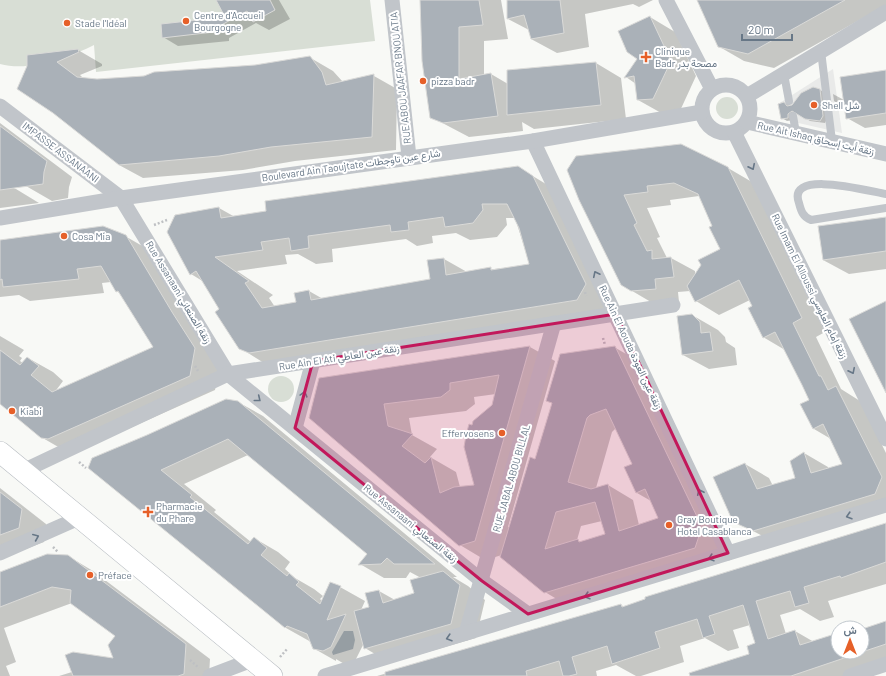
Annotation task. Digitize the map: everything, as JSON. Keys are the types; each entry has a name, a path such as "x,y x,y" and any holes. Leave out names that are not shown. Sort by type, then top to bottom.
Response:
{"main road":[{"path":"0,452 272,676"}],"street":[{"name":"RUE ABOU JAAFAR BNOU ATIA","path":"392,0 409,157"},
{"path":"666,0 712,89"},
{"path":"747,96 886,12"},
{"path":"730,84 741,89 747,96 751,111 747,122 734,132 726,133 714,130 707,124 702,112 704,99 712,89 718,85 730,84"},
{"name":"IMPASSE ASSANAANI","path":"0,106 122,198"},
{"name":"Boulevard Ain Taoujtate شارع عين تاوجطات","path":"0,218 122,198 533,141 702,112"},
{"name":"Rue Ait Ishaq زنقة أيت إسحاق","path":"747,122 886,154"},
{"name":"Rue Imam El Alloussi زنقة إمام العلوسي","path":"734,132 886,439"},
{"name":"Rue Ain El Aouda زنقة عين العودة","path":"533,141 728,553"},
{"name":"Rue Assanaani زنقة الصنعاني","path":"122,198 228,374 482,581 528,614"},
{"name":"Rue Ain El Ati زنقة عين العاطي","path":"23,471 228,374 673,305"},
{"name":"RUE JABAL ABOU BILLAL","path":"466,633 554,323"},
{"path":"295,428 313,360"},
{"path":"325,676 886,505"},
{"path":"0,553 79,518"},
{"path":"206,673 252,660"},
{"path":"850,676 886,664"}],"lane":[{"path":"821,51 832,141"},
{"path":"784,74 789,101"},
{"path":"793,116 796,133"},
{"path":"886,194 820,183 804,186 800,190 798,196 803,215 811,220 886,208"}],"path":[{"path":"154,225 167,220"},
{"path":"585,292 586,296"},
{"path":"603,338 605,345"},
{"path":"195,366 198,371"},
{"path":"77,461 86,468"},
{"path":"53,546 58,552"},
{"path":"280,657 288,648"},
{"path":"190,660 206,673"}],"highlighted area":[{"path":"616,314 728,553 528,614 482,581 295,428 313,361"}],"shaded area":[{"name":"Centre d'Accueil Bourgogne","path":"0,0 370,0 375,41 96,72 94,45 60,59 36,65 11,66 0,64"},
{"path":"833,69 842,133 781,119 778,104"},
{"path":"723,97 731,97 738,104 738,112 731,119 723,119 716,112 716,104"},
{"path":"281,376 290,380 294,389 290,398 281,402 272,398 268,389 272,380"},
{"path":"344,631 353,631 355,640 353,649 333,655 332,652"}],"building":[{"path":"216,0 270,0 275,10 253,22 247,11 214,29 214,32 162,38 161,24 225,17"},
{"path":"420,0 479,0 483,25 459,27 459,79 491,73 498,116 443,123 430,118 422,61"},
{"path":"507,0 560,0 564,33 531,39 524,15 507,19"},
{"path":"697,0 845,0 748,54 718,47"},
{"path":"650,16 671,61 653,99 637,100 634,76 624,78 637,59 627,52 618,31"},
{"path":"78,49 79,52 57,62 77,77 97,79 144,76 154,72 255,65 310,56 322,72 326,85 374,74 372,137 271,147 219,156 119,165 53,113 17,89 27,66 27,55"},
{"path":"596,62 601,105 507,115 507,70"},
{"path":"886,70 886,113 846,119 840,77"},
{"path":"813,87 820,89 823,116 820,121 805,119 792,111 788,114 788,118 781,119 778,104 784,102 787,106 792,105 801,93"},
{"path":"0,126 47,161 43,184 0,190"},
{"path":"681,144 728,167 802,318 793,323 819,376 821,376 828,390 836,386 882,477 875,494 753,531 733,522 713,477 745,463 757,489 795,478 790,461 804,452 811,473 842,464 823,424 813,429 800,404 809,400 802,385 775,332 763,338 748,308 752,306 739,280 695,302 687,286 701,265 698,260 720,249 709,227 712,226 698,194 674,183 647,186 648,192 624,195 637,223 634,225 647,251 652,250 652,259 671,257 674,277 655,279 656,289 631,291 621,285 579,200 567,170 576,156"},
{"path":"518,166 533,176 586,284 577,300 249,353 239,349 215,312 219,309 196,271 190,275 167,232 175,215 219,207 221,218 266,211 265,201","holes":["482,204 507,204 519,228 529,264 491,270 491,267 446,275 444,258 427,260 430,279 311,300 309,290 294,293 296,302 262,308 245,283 249,281 215,257 263,250 261,242 289,238 291,251 309,248 308,236 390,225 391,232 409,230 408,222 443,217 445,227 473,223 483,210"]},
{"path":"886,217 886,251 823,260 818,226"},
{"path":"103,226 126,235 195,348 190,376 48,439 41,438 0,404 0,350 20,365 27,357 39,366 31,375 52,392 153,347 118,291 116,292 101,266 77,269 79,279 3,287 2,279 0,280 0,240"},
{"path":"886,301 886,393 849,319"},
{"path":"692,314 700,322 701,333 710,332 713,351 682,355 677,316"},
{"path":"530,346 475,541 459,546 309,418 319,378","holes":["499,375 492,405 473,421 472,425 469,424 466,435 464,447 474,485 454,487 440,493 431,457 425,463 402,446 413,434 388,426 384,404 441,397 450,390 450,383"]},
{"path":"615,346 702,527 695,548 544,593 500,557 530,457 535,459 552,403 546,401 560,354","holes":["606,409 632,464 624,467 636,493 645,489 658,518 619,531 608,484 591,489 568,482 587,418 590,415","595,502 605,534 579,542 578,539 545,549 556,512"]},
{"path":"226,399 238,401 435,564 394,564 387,558 381,564 358,565 367,554 228,439 161,470 192,495 190,497 248,544 254,537 267,548 261,555 287,576 289,573 299,582 296,585 320,604 330,582 341,586 327,620 346,614 331,647 323,651 313,649 307,634 287,626 285,628 88,468 92,458"},
{"path":"0,492 22,509 19,528 0,535"},
{"path":"886,523 886,562 841,578 840,576 804,587 809,603 795,607 790,591 756,601 768,639 795,630 800,645 830,636 830,660 838,660 791,676 690,676 689,673 749,654 747,646 755,643 743,605 709,616 715,634 703,638 697,619 655,632 660,648 612,664 607,646 572,657 577,674 569,676 563,676 559,661 526,671 527,676 385,676 385,672 621,604 622,607 645,599 645,597"},
{"path":"47,554 68,555 186,644 184,674 178,676 73,676 65,655 73,652 113,658 108,645 115,636 70,603 71,590 52,587 0,607 0,572"},
{"path":"443,571 460,585 451,624 364,649 354,611 369,607 365,593 379,590 383,603 414,593 410,580"},
{"path":"886,621 886,644 870,649 870,626"}],"place":[{"name":"Centre d'Accueil Bourgogne","path":"186,21"},
{"name":"Stade l'Idéal","path":"67,23"},
{"name":"Clinique Badr مصحة بدر","path":"646,57"},
{"name":"pizza badr","path":"423,81"},
{"name":"Shell شل","path":"814,105"},
{"name":"Cosa Mia","path":"64,236"},
{"name":"Kiabi","path":"12,411"},
{"name":"Effervosens","path":"502,433"},
{"name":"Pharmacie du Phare","path":"148,512"},
{"name":"Gray Boutique Hotel Casablanca","path":"669,525"},
{"name":"Préface","path":"90,575"}]}
